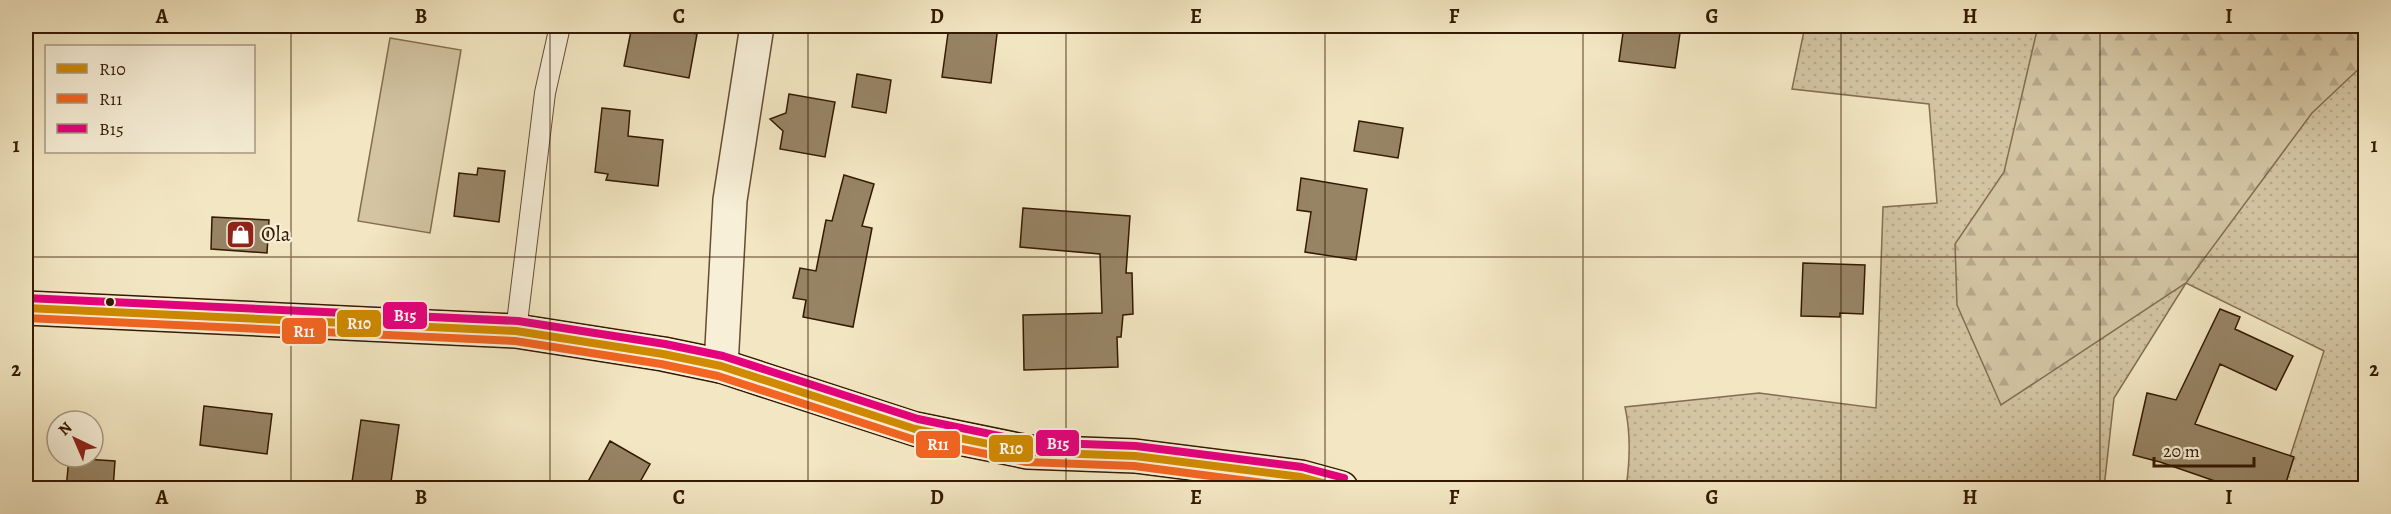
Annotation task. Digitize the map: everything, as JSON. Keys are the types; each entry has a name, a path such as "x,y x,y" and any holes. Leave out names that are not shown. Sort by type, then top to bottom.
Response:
{"main road":[{"path":"721,366 730,200 757,26"},
{"path":"26,308 516,332 663,354 721,366 915,429 1028,452 1135,456 1301,477 1341,489"}],"lane":[{"path":"516,332 545,93 560,26"}],"green space":[{"path":"1805,26 2365,26 2365,488 2280,488 2324,351 2186,283 2114,398 2104,488 1626,488 1629,448 1625,407 1759,393 1876,408 1883,207 1937,203 1929,104 1792,89"},
{"path":"2038,26 2365,26 2365,63 2312,113 2186,283 2001,405 1957,305 1955,244 2004,172"},
{"path":"390,38 461,50 430,233 358,221"}],"building":[{"path":"632,26 656,26 697,34 689,78 624,66"},
{"path":"949,26 998,26 991,83 942,77"},
{"path":"1624,26 1681,26 1675,68 1619,61"},
{"path":"857,74 891,80 886,113 852,107"},
{"path":"789,94 835,102 825,157 780,149 783,131 770,119 786,113"},
{"path":"602,108 630,111 628,136 663,140 658,186 606,180 608,174 595,172"},
{"path":"1359,121 1403,128 1398,158 1354,151"},
{"path":"478,168 505,171 499,222 454,216 459,173 477,175"},
{"path":"844,175 874,184 862,226 872,228 853,327 803,317 806,300 793,298 800,268 816,271 826,220 832,221"},
{"path":"1301,178 1367,189 1356,260 1305,252 1311,212 1297,210"},
{"path":"1023,208 1130,216 1126,273 1132,273 1133,314 1123,315 1121,337 1117,337 1118,367 1024,370 1023,315 1102,313 1100,254 1020,247"},
{"name":"Ola","path":"212,217 269,220 267,253 211,249"},
{"path":"1803,263 1865,265 1863,314 1840,313 1840,317 1801,316"},
{"path":"2220,309 2240,317 2235,329 2293,356 2276,390 2220,364 2195,424 2294,457 2284,489 2238,489 2133,455 2147,393 2176,400"},
{"path":"204,406 272,414 267,454 200,445"},
{"path":"361,420 399,425 390,489 351,489"},
{"path":"610,441 650,464 636,489 584,489"},
{"path":"105,460 115,461 113,489 66,489 68,469 105,469"}],"transit line":[{"name":"B15","path":"26,298 518,321 665,344 723,356 918,419 1029,442 1136,446 1302,467 1344,478"},
{"name":"R10","path":"26,308 516,331 663,354 721,366 915,429 1028,452 1135,456 1301,477 1341,488"},
{"name":"R11","path":"26,318 515,341 661,364 718,376 912,439 1026,462 1134,466 1303,488"}],"place":[{"name":"Ola","path":"240,234"}]}
